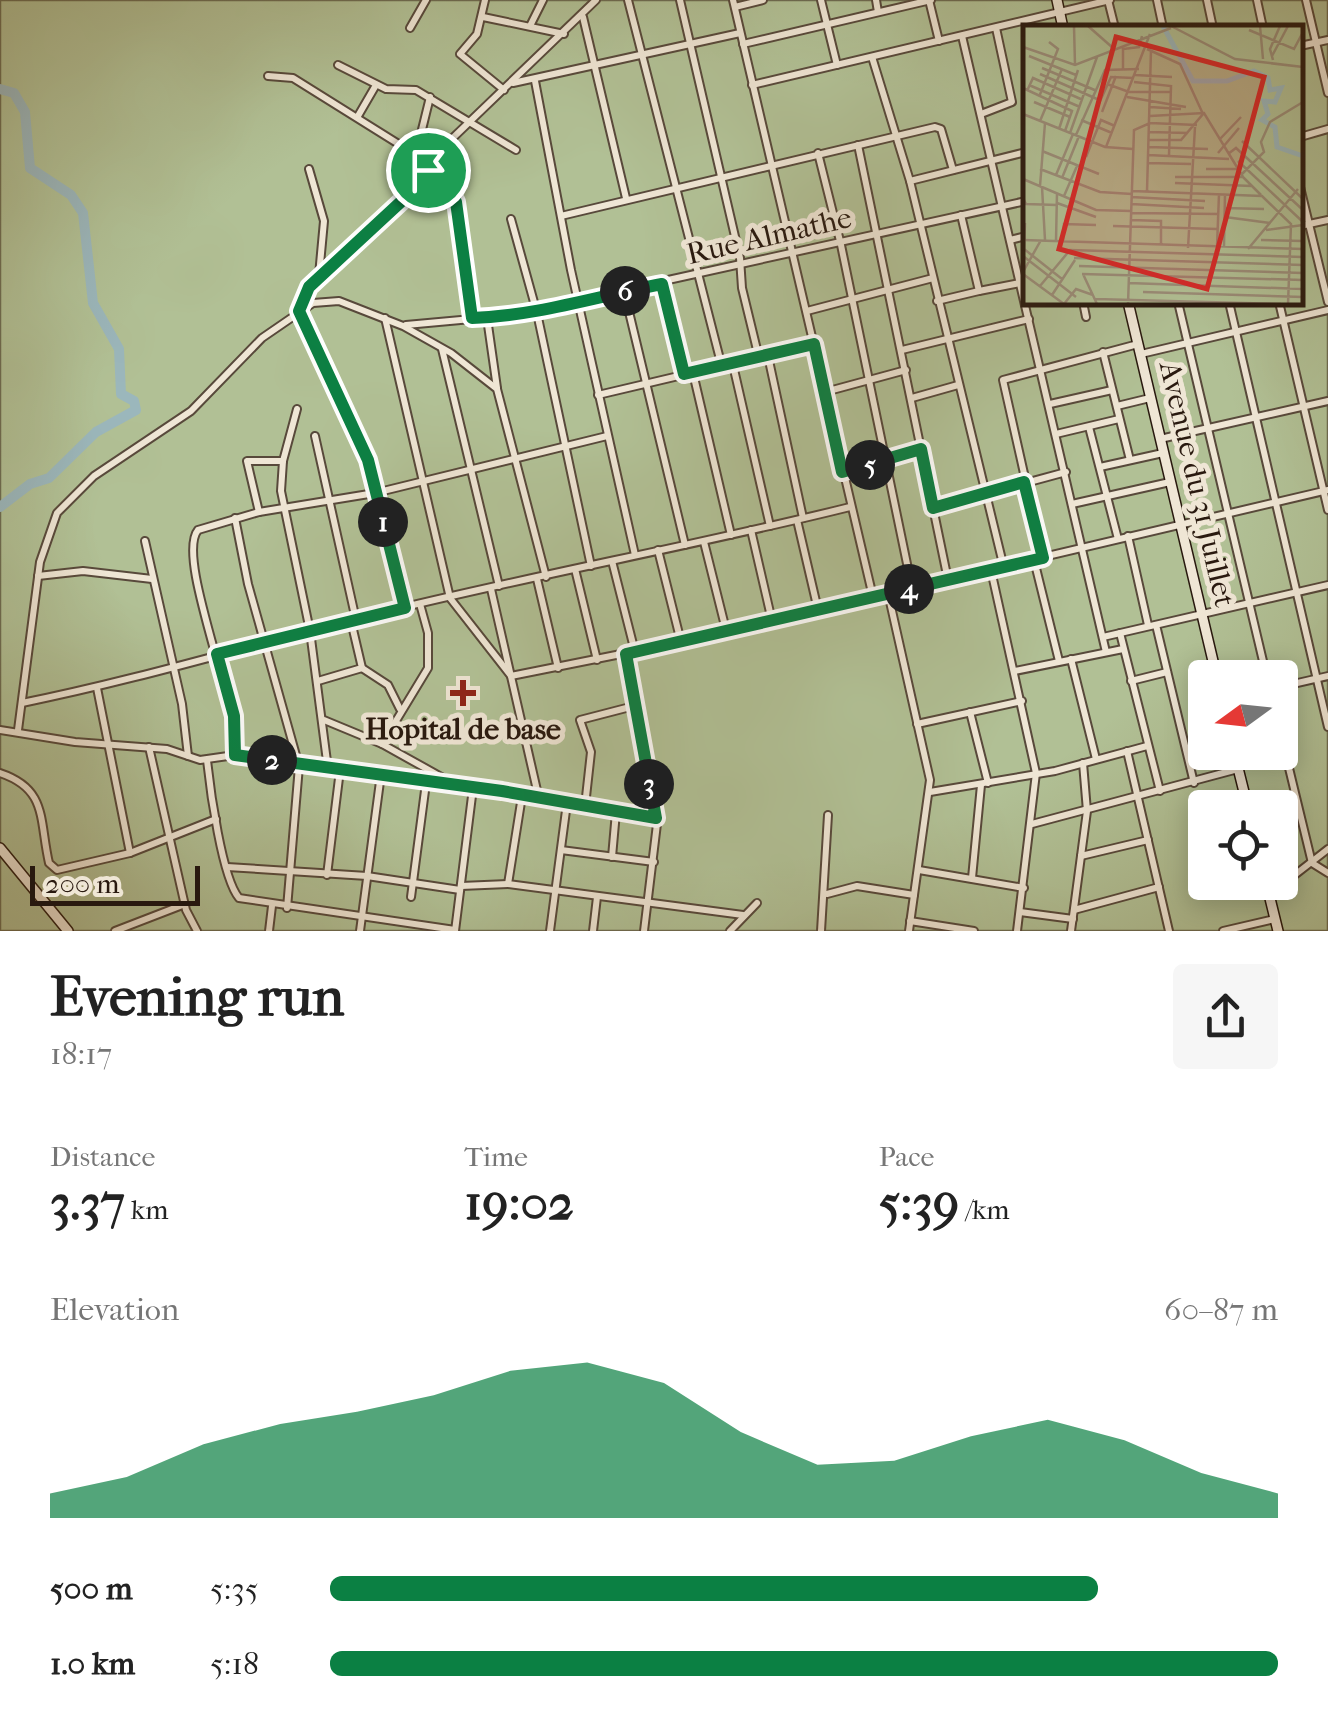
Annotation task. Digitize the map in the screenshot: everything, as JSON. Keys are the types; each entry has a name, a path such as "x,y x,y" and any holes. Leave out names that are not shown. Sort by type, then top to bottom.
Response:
{"street":[{"path":"410,28 426,0"},
{"path":"474,0 484,14 564,34"},
{"path":"486,0 484,14 460,56 478,65 504,90"},
{"path":"530,24 543,0"},
{"path":"405,608 356,427 299,311 304,294 419,185 429,166 596,0"},
{"path":"628,0 722,367"},
{"path":"680,0 759,358"},
{"path":"763,0 734,3 873,596"},
{"path":"821,0 837,65"},
{"path":"876,0 878,12"},
{"path":"743,44 930,0 940,41"},
{"path":"1057,0 1063,25"},
{"path":"752,85 1027,24 1109,0 1113,25"},
{"path":"1156,0 1163,25"},
{"path":"1206,0 1212,25"},
{"path":"1257,0 1263,25"},
{"path":"1306,0 1328,93"},
{"path":"583,17 626,198"},
{"path":"982,114 1012,102 996,28"},
{"path":"512,83 740,33"},
{"path":"962,36 1023,294"},
{"path":"1303,45 1328,40"},
{"path":"872,56 910,180 945,339 1004,568"},
{"path":"338,65 376,85 416,90 430,96 516,150"},
{"path":"268,76 293,78 358,116 416,154 447,183 456,202 472,318"},
{"path":"535,81 634,555"},
{"path":"358,116 376,85"},
{"path":"416,154 430,96"},
{"path":"561,216 940,128 953,170"},
{"path":"1303,135 1328,129"},
{"path":"858,145 948,580"},
{"path":"910,180 1023,153"},
{"path":"818,154 841,245 882,460 912,588"},
{"path":"309,169 324,221 318,277"},
{"name":"Rue Almathe","path":"403,326 538,313 578,300 841,245 1023,202"},
{"path":"961,215 980,291"},
{"path":"511,219 538,313 591,566"},
{"path":"1059,661 1002,381 1103,352 1188,344 1283,322 1328,306 1305,225 1328,220"},
{"path":"1010,240 1023,237"},
{"path":"807,311 933,278"},
{"path":"937,301 1020,283"},
{"path":"662,284 731,535"},
{"path":"624,291 685,545"},
{"path":"18,730 38,576 48,530 71,497 94,476 191,411 262,338 299,311 331,300 386,318 442,347 497,390"},
{"path":"1026,305 1106,652"},
{"path":"1083,305 1086,316"},
{"name":"Avenue du 31 Juillet","path":"1129,305 1213,660"},
{"path":"1179,305 1263,660"},
{"path":"1230,305 1328,727"},
{"path":"1279,305 1328,510"},
{"path":"386,318 450,598 511,676"},
{"path":"487,318 497,390 546,577"},
{"path":"902,350 1030,319"},
{"path":"598,395 814,344"},
{"path":"442,347 539,799"},
{"path":"1103,352 1130,460"},
{"path":"768,356 818,610"},
{"path":"733,364 770,526"},
{"path":"824,392 906,370"},
{"path":"912,398 958,386"},
{"path":"1050,404 1112,390"},
{"path":"1117,406 1150,398"},
{"path":"1160,440 1328,401"},
{"path":"297,409 283,461 283,509 310,630 328,769"},
{"path":"1056,434 1120,418"},
{"path":"1090,427 1118,539"},
{"path":"315,436 362,668"},
{"path":"235,755 234,716 201,604 191,541 198,530 258,512 375,493 607,436"},
{"path":"842,472 921,449"},
{"path":"1100,467 1163,452"},
{"path":"258,512 247,462 283,461"},
{"path":"933,508 1066,472"},
{"path":"1072,504 1170,482"},
{"path":"511,676 681,642 1326,491"},
{"path":"22,703 97,688 310,630 850,507"},
{"path":"235,518 263,642 299,766 287,908"},
{"path":"751,530 772,620"},
{"path":"1128,536 1194,784"},
{"path":"145,542 185,718 188,756"},
{"path":"704,542 726,630"},
{"path":"658,550 681,642"},
{"path":"612,561 635,652"},
{"path":"575,569 597,660"},
{"path":"991,570 1036,773 1017,931"},
{"path":"38,576 83,571 152,578"},
{"path":"537,579 558,668"},
{"path":"1103,637 1328,584"},
{"path":"888,593 930,792 909,931"},
{"path":"382,744 428,668 428,634 420,604"},
{"path":"1120,633 1160,791"},
{"path":"1015,672 1123,649"},
{"path":"626,654 656,818 644,931"},
{"path":"1071,659 1096,759"},
{"path":"318,681 362,668 388,684 397,696 400,710"},
{"path":"1131,681 1167,672"},
{"path":"1298,682 1328,676"},
{"path":"97,688 130,853"},
{"path":"918,724 1022,700"},
{"path":"586,806 592,752 580,720 634,706"},
{"path":"970,712 984,784 972,878"},
{"path":"324,720 382,744 454,785"},
{"path":"0,730 149,747 208,760 235,755 381,774 656,818"},
{"path":"930,792 984,784 1148,746"},
{"path":"149,747 186,904 197,931"},
{"path":"1127,751 1169,931"},
{"path":"208,760 216,819 239,898 455,931 473,788"},
{"path":"1071,931 1087,811 1083,763"},
{"path":"327,875 340,770"},
{"path":"1032,824 1235,770"},
{"path":"1289,770 1312,863 1328,873"},
{"path":"0,772 23,781 32,791 49,863 57,870 130,853 216,819"},
{"path":"360,931 381,774"},
{"path":"411,896 426,783"},
{"path":"508,884 522,796"},
{"path":"550,931 567,804"},
{"path":"612,856 616,812"},
{"path":"822,931 827,894 828,816"},
{"path":"1081,856 1148,840"},
{"path":"0,848 67,931"},
{"path":"1298,873 1328,849"},
{"path":"560,850 654,862"},
{"path":"227,867 367,876 460,888 508,884 743,915"},
{"path":"919,870 1024,888"},
{"path":"827,894 857,886 914,894"},
{"path":"1020,912 1074,915 1159,887"},
{"path":"594,931 597,897"},
{"path":"1270,900 1278,931"},
{"path":"730,931 757,903"},
{"path":"114,931 186,904"},
{"path":"269,931 272,906"},
{"path":"1223,931 1275,919"},
{"path":"910,921 974,931"}],"green space":[{"path":"0,0 1328,0 1328,931 0,931"}],"waterway":[{"path":"0,89 14,93 25,112 30,168 71,195 83,213 93,303 119,349 121,394 134,401 136,410 96,432 49,478 30,484 0,507"}],"place":[{"name":"Hopital de base","path":"463,693"}],"route":[{"path":"428,170 447,183 456,202 472,318 551,310 578,300 662,284 684,374 814,344 842,472 921,449 933,508 984,497 1024,482 1043,558 626,654 656,818 502,791 235,755 234,716 217,654 405,608 368,460 299,311 309,287 419,185 428,176 428,170"}]}
